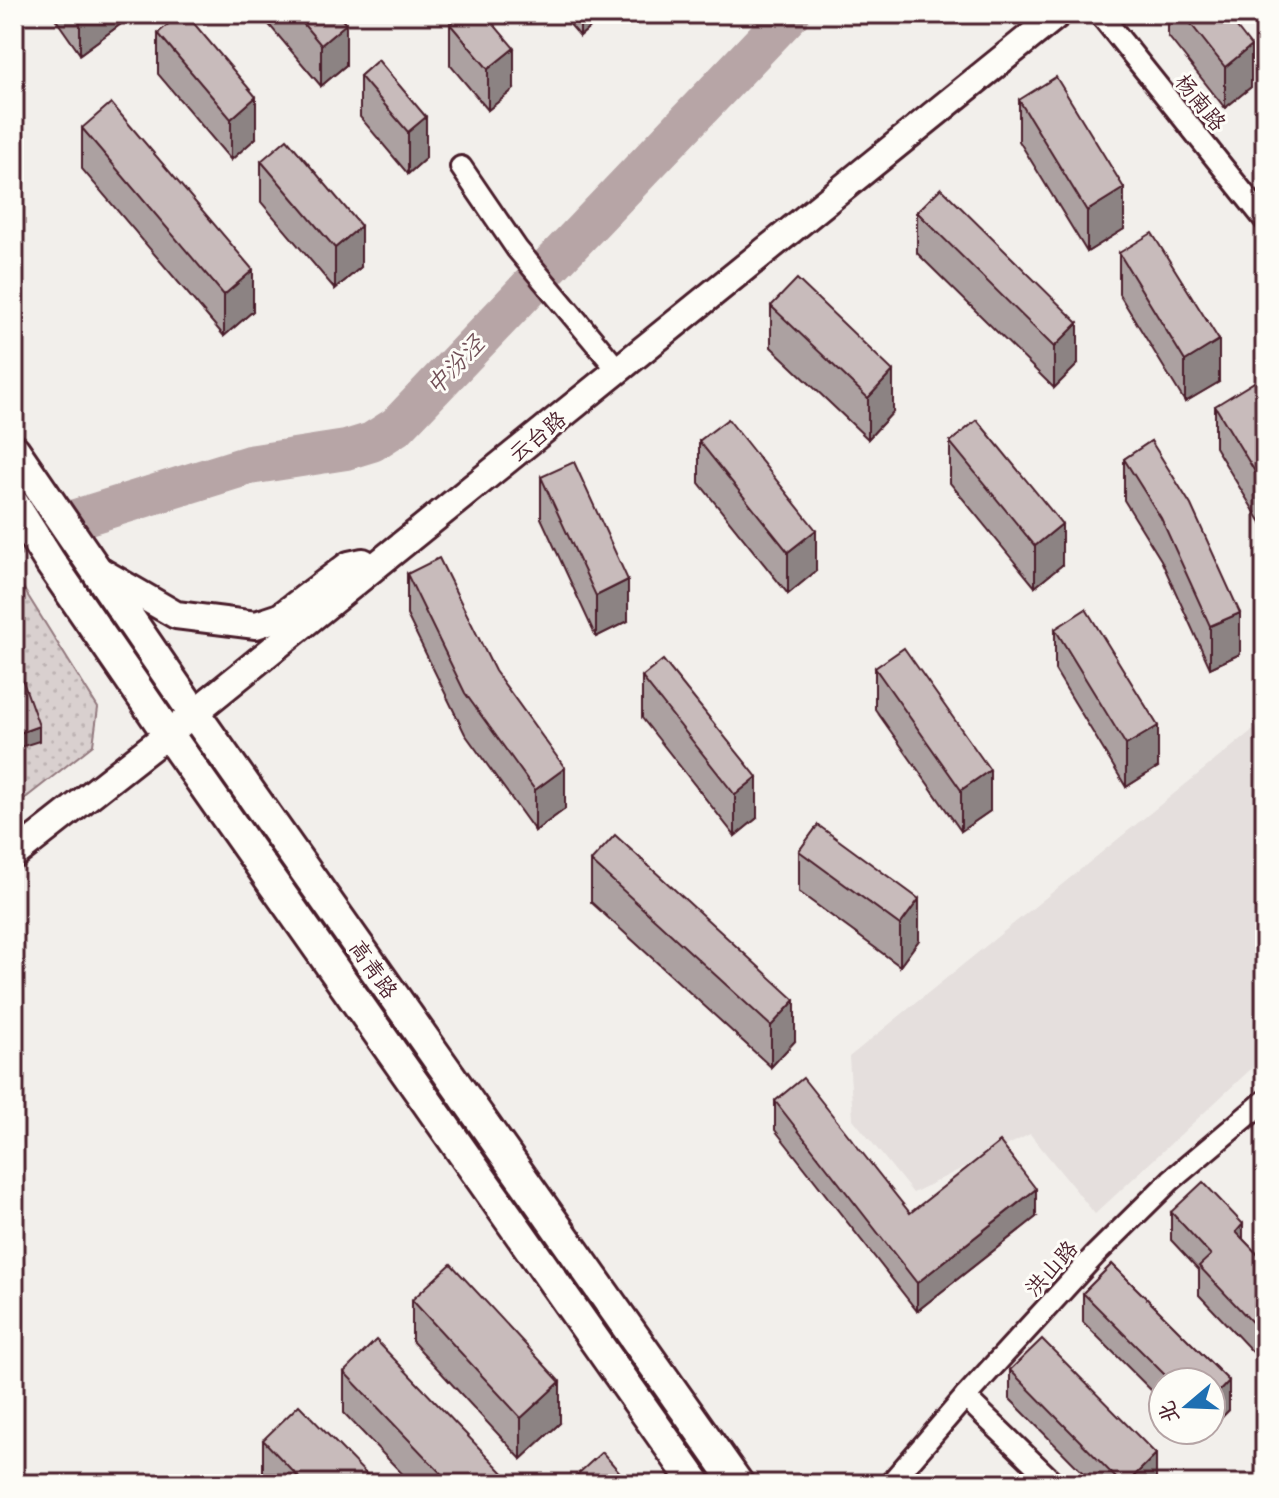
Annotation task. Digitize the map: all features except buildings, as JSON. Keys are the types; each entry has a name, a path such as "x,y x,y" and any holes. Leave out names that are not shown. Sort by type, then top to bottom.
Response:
{"main road":[{"name":"高青路","path":"14,450 194,713 738,1484"},
{"name":"高青路","path":"14,505 168,734 696,1484"}],"street":[{"name":"云台路","path":"14,855 1058,14"},
{"name":"杨南路","path":"1100,14 1265,220"},
{"path":"461,167 517,249 618,370"},
{"path":"88,559 176,615 256,625 280,617 349,565 386,557"},
{"name":"洪山路","path":"890,1484 965,1397 1130,1219 1265,1101"},
{"path":"965,1397 1055,1484"}],"shaded area":[{"path":"15,575 98,708 93,745 14,807"},
{"path":"1265,720 1265,1056 1095,1214 1030,1134 913,1193 853,1119 849,1057"}],"waterway":[{"name":"中汾泾","path":"14,538 249,465 346,450 372,442 397,426 790,14"}]}
